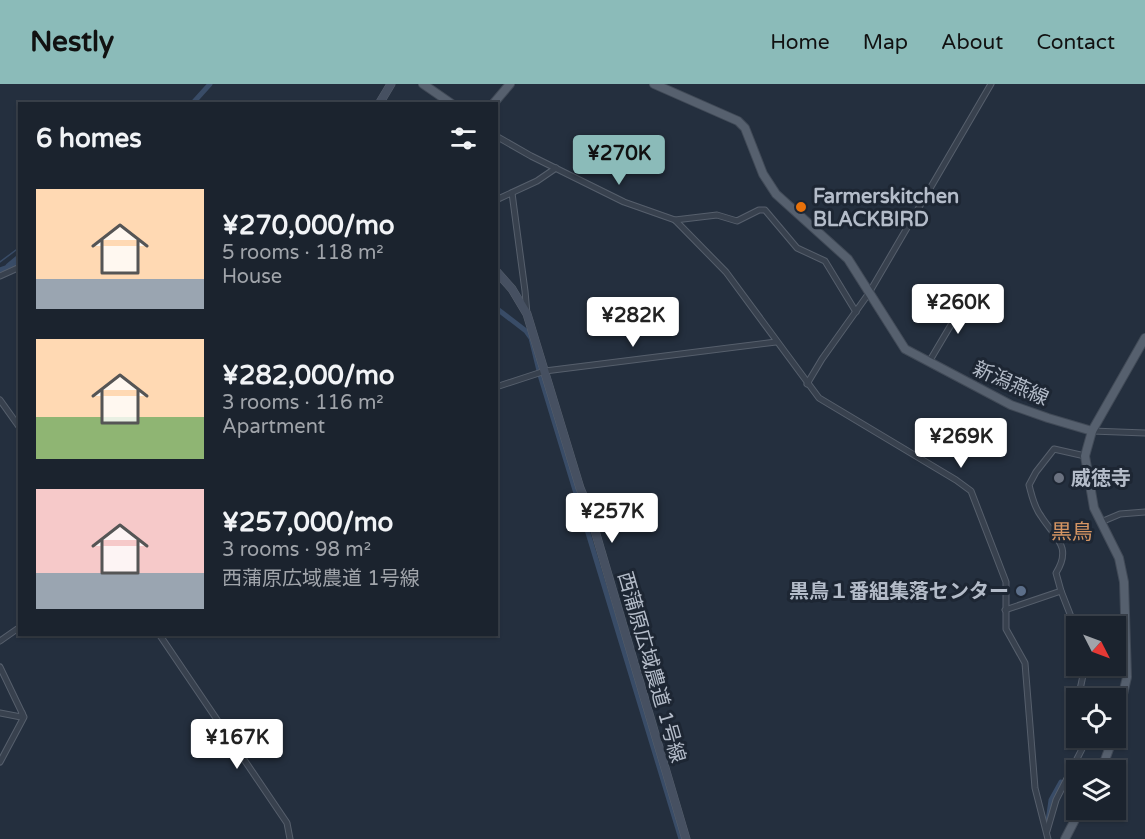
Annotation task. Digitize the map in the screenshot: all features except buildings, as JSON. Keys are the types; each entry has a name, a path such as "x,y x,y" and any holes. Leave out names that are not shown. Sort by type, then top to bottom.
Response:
{"main road":[{"path":"423,84 449,102"},
{"path":"495,102 510,84"},
{"name":"新潟燕線","path":"654,84 738,120 745,128 763,174 776,194 848,259 905,349 1020,408 1092,431"},
{"path":"1124,688 1127,676 1124,582 1119,558 1094,508 1085,456 1092,431 1145,338"},
{"path":"1065,839 1075,820"}],"street":[{"path":"381,102 391,84"},
{"path":"807,384 822,358 868,293 991,84"},
{"path":"498,137 624,202 675,220 726,272 819,398 971,490 1006,582 1006,629 1025,663 1035,784 1048,836"},
{"path":"498,199 537,181 556,168"},
{"path":"512,194 527,314"},
{"path":"675,220 717,215 737,222 759,210 765,210 797,248 825,261 856,312"},
{"path":"0,276 18,268"},
{"name":"西蒲原広域農道 1号線","path":"498,273 512,289 527,314 580,488 588,507 686,839"},
{"path":"929,362 968,296"},
{"path":"498,386 545,371 776,342"},
{"path":"0,400 18,425"},
{"path":"1092,431 1145,433"},
{"path":"1071,616 1056,573 1061,566 1064,548 1058,536 1038,512 1029,485 1054,449 1085,456"},
{"path":"1101,522 1120,514 1145,512"},
{"path":"1005,610 1061,591"},
{"path":"0,641 18,628"},
{"path":"160,636 287,823 290,839"},
{"path":"0,667 22,713 23,723 0,762"},
{"path":"0,713 21,717 22,713"},
{"path":"1048,836 1056,800 1082,748"}],"waterway":[{"path":"194,102 210,84"},
{"path":"0,262 18,248"},
{"path":"8,266 18,258"},
{"path":"0,270 18,264"},
{"path":"498,310 526,331 531,338 540,375 681,839"},
{"path":"1047,828 1051,800 1061,782"}],"place":[{"name":"Farmerskitchen BLACKBIRD","path":"801,207"},
{"name":"威徳寺","path":"1059,478"},
{"name":"黒鳥１番組集落センター","path":"1021,591"}],"district":[{"name":"黒鳥","path":"1072,532"}]}
